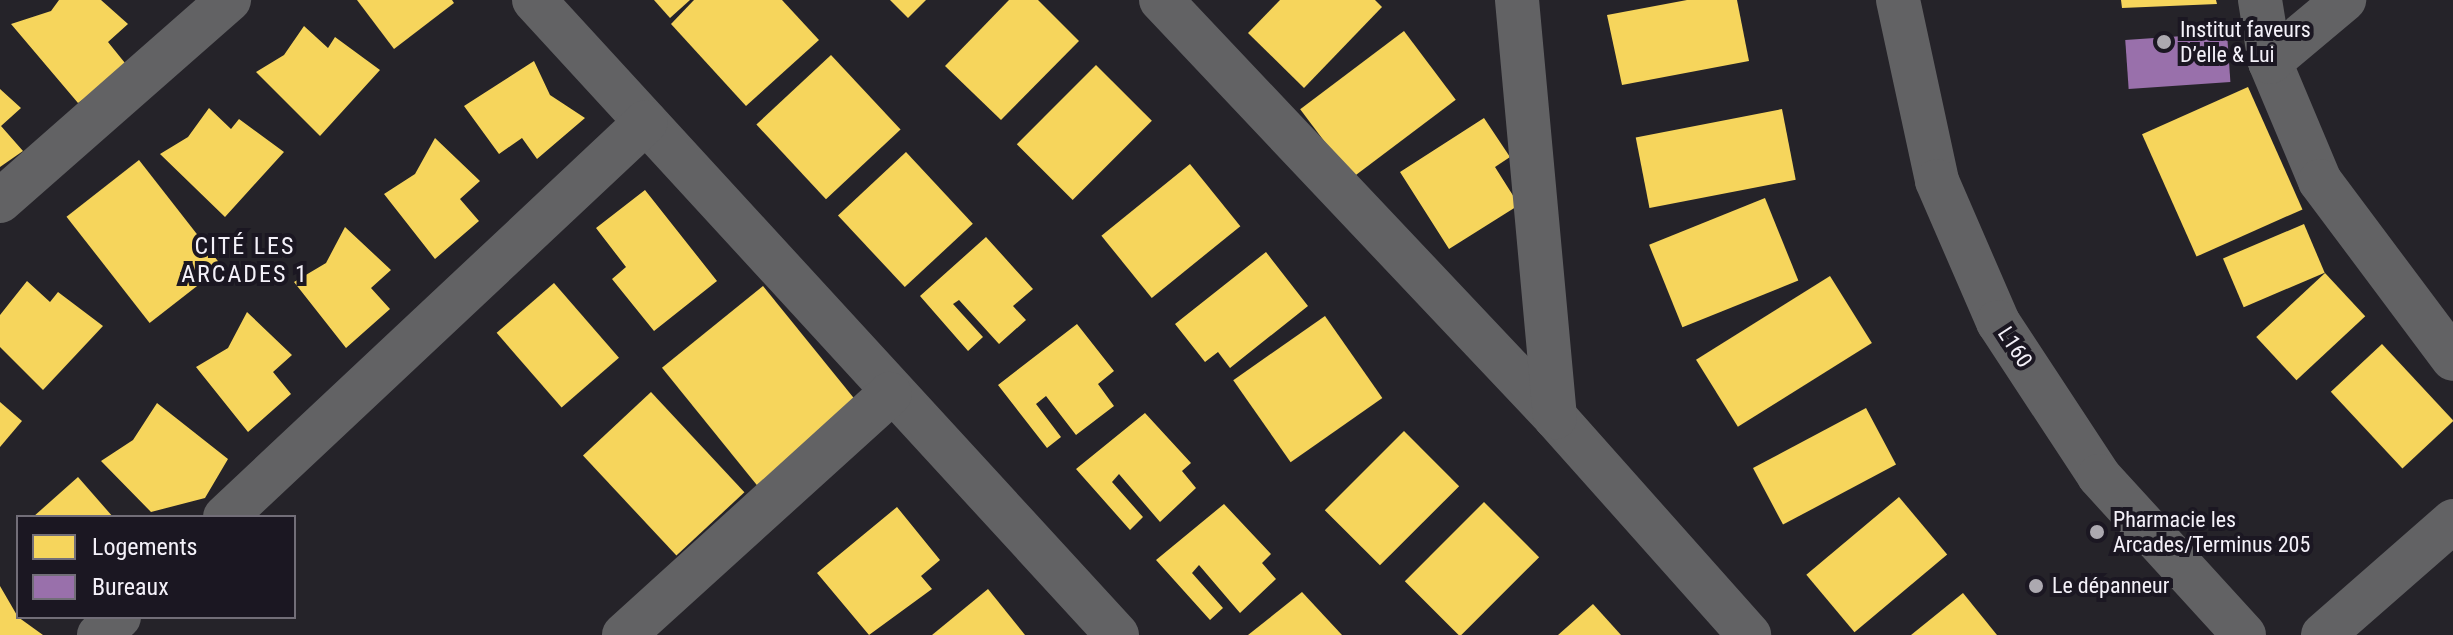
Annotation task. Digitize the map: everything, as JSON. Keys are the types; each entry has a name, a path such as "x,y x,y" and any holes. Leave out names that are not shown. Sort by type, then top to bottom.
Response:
{"street":[{"path":"0,201 229,0"},
{"path":"534,0 890,394 1117,635"},
{"path":"1161,0 1555,417 1749,635"},
{"path":"1517,0 1555,417"},
{"name":"L160","path":"1898,0 1937,181 1998,322 2099,476 2244,635"},
{"path":"2260,0 2270,62 2320,181 2453,359"},
{"path":"2270,62 2344,0"},
{"path":"227,515 646,122"},
{"path":"624,635 890,394"},
{"path":"2323,635 2453,521"},
{"path":"99,635 117,619"}],"building: Logements":[{"path":"59,0 101,0 128,24 108,42 129,68 78,103 11,24 51,11"},
{"path":"357,0 452,0 454,3 394,49"},
{"path":"654,0 690,0 670,18"},
{"path":"694,0 782,0 819,40 746,106 671,24"},
{"path":"890,0 926,0 908,18"},
{"path":"1009,0 1038,0 1079,41 1001,120 945,66"},
{"path":"1280,0 1375,0 1382,7 1304,88 1248,33"},
{"path":"1687,0 1737,0 1749,61 1622,85 1607,15"},
{"path":"2121,0 2216,0 2217,4 2122,8"},
{"path":"304,26 328,48 335,37 380,70 320,136 256,72 284,55"},
{"path":"1404,31 1456,100 1352,178 1300,109"},
{"path":"831,55 901,130 826,199 756,125"},
{"path":"534,61 550,95 585,118 537,159 522,138 499,154 464,106"},
{"path":"1096,65 1152,121 1073,200 1017,144"},
{"path":"2248,87 2303,209 2197,257 2142,134"},
{"path":"0,89 21,108 1,126 23,151 0,167"},
{"path":"209,108 231,129 239,119 284,152 225,217 160,154 188,137"},
{"path":"1782,109 1796,180 1649,208 1636,137"},
{"path":"1484,118 1510,157 1495,167 1519,205 1449,249 1400,172"},
{"path":"435,138 480,181 460,199 479,221 435,259 384,194 415,174"},
{"path":"906,152 973,224 905,287 838,215"},
{"path":"139,160 222,266 150,323 67,217"},
{"path":"1190,164 1240,226 1152,298 1101,236"},
{"path":"645,190 717,281 654,331 612,279 626,267 596,228"},
{"path":"1765,198 1798,281 1682,327 1649,245"},
{"path":"2304,224 2325,273 2244,307 2223,258"},
{"path":"345,227 391,270 371,288 390,309 346,348 294,282 326,263"},
{"path":"986,237 1033,289 1013,306 1026,320 999,344 959,300 953,304 983,337 968,351 920,296"},
{"path":"1266,252 1308,306 1230,368 1218,352 1205,362 1175,324"},
{"path":"2325,273 2365,316 2296,380 2256,337"},
{"path":"1830,276 1872,343 1738,427 1696,360"},
{"path":"27,281 50,302 58,292 103,326 43,390 0,347 0,315"},
{"path":"554,283 619,358 562,408 497,333"},
{"path":"763,286 858,403 757,485 662,368"},
{"path":"247,312 292,355 273,372 291,394 248,432 196,367 228,348"},
{"path":"1325,316 1382,398 1291,462 1233,380"},
{"path":"1077,324 1114,371 1098,384 1114,406 1076,435 1046,396 1036,404 1061,437 1047,448 998,385"},
{"path":"2382,344 2453,420 2402,469 2331,392"},
{"path":"651,392 744,492 676,556 583,455"},
{"path":"0,402 22,421 0,447"},
{"path":"157,403 228,459 205,498 151,512 101,461 133,440"},
{"path":"1866,408 1896,465 1783,525 1753,468"},
{"path":"1145,413 1191,463 1182,471 1196,488 1160,522 1119,474 1112,482 1143,517 1130,530 1076,469"},
{"path":"1404,431 1459,486 1380,565 1325,510"},
{"path":"78,477 111,515 35,515"},
{"path":"1899,497 1947,554 1855,632 1806,575"},
{"path":"1484,502 1539,557 1461,635 1405,581"},
{"path":"1224,504 1271,554 1262,563 1276,579 1240,613 1199,565 1192,573 1223,608 1210,620 1156,560"},
{"path":"897,507 940,560 921,576 932,589 869,635 817,573"},
{"path":"0,586 16,619 21,619 43,635 0,635"},
{"path":"988,589 1025,635 932,635"},
{"path":"1302,592 1342,635 1248,635"},
{"path":"1963,593 1997,635 1911,635"},
{"path":"1593,604 1621,635 1558,635"}],"building: Bureaux":[{"path":"2227,33 2230,82 2129,89 2125,40"}],"place":[{"name":"Institut faveurs D’elle & Lui","path":"2164,42"},
{"name":"Pharmacie les Arcades/Terminus 205","path":"2097,532"},
{"name":"Le dépanneur","path":"2036,586"}],"district":[{"name":"CITÉ LES ARCADES 1","path":"245,261"}]}
